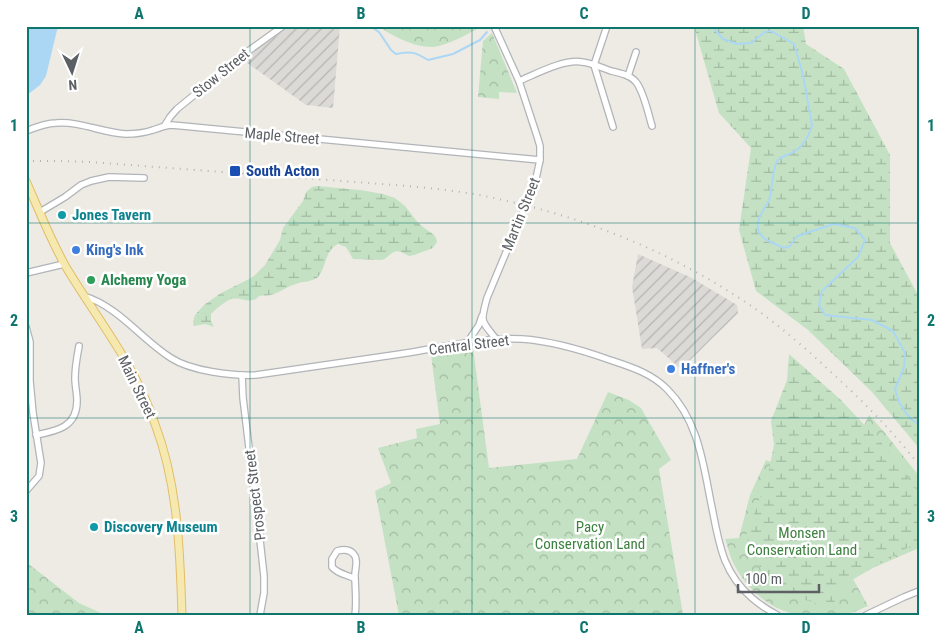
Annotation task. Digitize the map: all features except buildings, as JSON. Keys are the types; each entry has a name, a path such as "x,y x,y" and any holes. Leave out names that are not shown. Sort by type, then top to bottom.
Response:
{"main road":[{"name":"Main Street","path":"26,181 29,194 40,212 64,264 126,361 156,425 175,498 182,615"}],"street":[{"name":"Stow Street","path":"165,125 177,109 247,52 283,26"},
{"name":"Martin Street","path":"467,343 479,326 487,298 535,183 540,160 538,137 519,81 494,26"},
{"path":"607,26 594,66 613,126"},
{"path":"628,76 636,52"},
{"path":"519,81 569,62 583,62 628,76 639,89 652,126"},
{"name":"Maple Street","path":"26,131 44,125 69,123 126,134 144,132 161,128 165,125 540,160"},
{"path":"40,212 65,198 81,185 94,180 110,177 144,178"},
{"path":"26,273 64,264"},
{"name":"Central Street","path":"84,296 99,302 116,314 176,361 228,374 265,373 496,339 538,341 579,350 642,372 656,379 667,389 689,420 700,447 719,540 727,566 742,588 762,606 777,615"},
{"path":"482,316 484,325 496,339"},
{"path":"26,327 30,342 32,413 41,460 41,470 37,479 26,491"},
{"path":"36,435 62,429 70,422 74,414 77,401 75,374 79,346"},
{"name":"Prospect Street","path":"242,375 243,398 264,576 264,593 260,615"},
{"path":"355,579 340,574 332,567 332,559 337,551 347,550 355,556 356,561 355,615"},
{"path":"866,615 919,591"}],"shaded area":[{"path":"290,26 340,26 333,108 306,105 243,60"},
{"path":"638,254 692,278 737,305 738,313 681,369 657,348 642,349 632,287"}],"green space":[{"path":"378,26 483,26 451,42 425,47 390,34"},
{"path":"694,26 803,26 806,44 844,69 890,155 890,243 919,297 919,448 872,392 808,330 756,291 739,230 751,148 719,113"},
{"path":"492,33 517,93 499,92 499,99 478,97 483,41"},
{"path":"312,187 360,190 395,198 405,206 419,224 434,235 437,242 433,248 414,255 409,256 397,251 382,260 353,259 346,247 338,244 330,251 321,273 316,279 293,285 272,295 259,296 249,301 231,299 211,314 211,321 214,327 205,324 194,326 195,315 204,305 221,293 254,276 265,265 280,240 283,228 303,201 306,192"},
{"name":"Pacy Conservation Land","path":"473,348 489,468 577,459 608,392 629,400 641,408 671,460 659,469 683,615 399,615 375,491 391,483 378,448 417,438 416,429 440,424 431,355"},
{"name":"Monsen Conservation Land","path":"789,354 841,400 885,447 919,493 919,541 840,587 832,608 772,590 756,560 746,535 767,479 774,445 771,421 787,380"},
{"name":"Monsen Conservation Land","path":"869,415 919,476 919,548 852,577 868,606 857,611 838,615 799,615 787,612 761,598 747,584 734,565 725,539 739,538 750,495 766,460 834,487"},
{"path":"26,562 79,603 105,615 26,615"}],"water":[{"path":"26,26 58,26 46,76 40,85 26,96"}],"waterway":[{"path":"370,26 379,32 391,50 396,54 413,53 428,60 453,54 480,40 487,32"},
{"path":"712,26 723,39 737,44 751,43 765,32 771,31 794,44 803,75 812,126 801,146 776,162 770,197 758,223 759,232 767,240 784,248 790,246 796,237 834,224 855,228 865,240 858,257 822,291 819,305 825,315 872,320 893,331 905,353 904,367 895,389 899,402 906,413 919,424"}],"railway":[{"path":"26,161 90,162 431,188 533,207 603,229 637,243 702,276 734,294 764,315 808,351 856,395 889,429 919,465"}],"place":[{"name":"South Acton","path":"235,171"},
{"name":"Jones Tavern","path":"62,215"},
{"name":"King's Ink","path":"76,250"},
{"name":"Alchemy Yoga","path":"91,280"},
{"name":"Haffner's","path":"671,369"},
{"name":"Discovery Museum","path":"94,527"}]}
